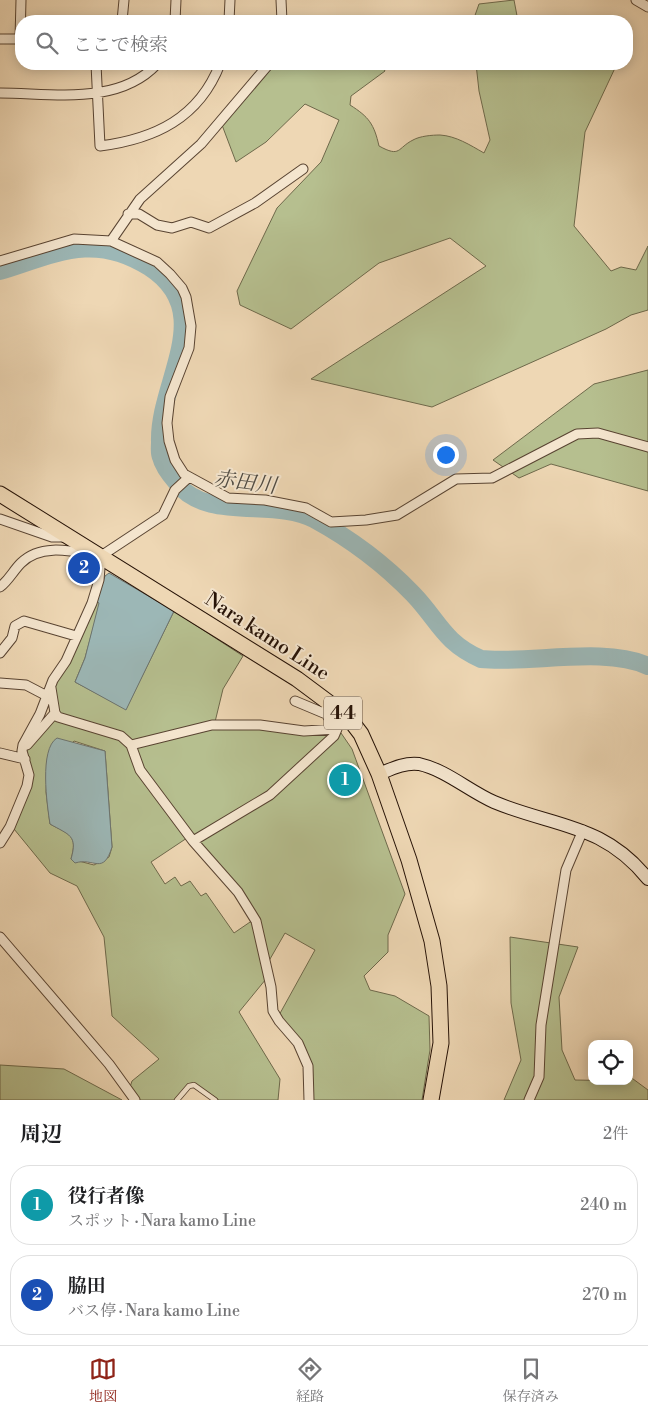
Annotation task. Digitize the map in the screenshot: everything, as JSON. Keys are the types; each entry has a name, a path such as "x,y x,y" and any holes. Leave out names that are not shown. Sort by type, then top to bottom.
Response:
{"main road":[{"name":"Nara kamo Line","path":"0,494 67,537 207,621 327,708 348,717 361,734 379,774 409,860 432,941 436,963 441,1043 431,1100"},
{"path":"379,774 401,765 417,764 430,768 493,802 583,830 621,850 648,879"}],"street":[{"path":"20,0 20,15"},
{"path":"123,15 124,0"},
{"path":"175,15 176,0"},
{"path":"230,0 230,15"},
{"path":"281,0 282,15"},
{"path":"0,39 15,39"},
{"path":"96,70 100,146 136,140 158,132 189,110 205,92 217,70"},
{"path":"0,93 98,93 117,90 135,82 150,70"},
{"path":"111,241 140,199 201,144 264,70"},
{"path":"128,214 139,214 157,225 172,228 192,222 209,228 255,203 303,169"},
{"path":"0,261 74,239 111,241 157,262 177,281 186,297 190,312 191,337 170,397 167,423 169,441 175,460 188,478 228,498 265,500 306,508 331,522 366,520 397,514 456,480 492,478 577,434 598,433 648,447"},
{"path":"0,587 30,556 60,550 101,556 164,515 177,488 188,478"},
{"path":"0,519 52,537 67,537"},
{"path":"0,842 10,827 27,786 29,775 23,755 51,687 66,661 96,588 101,556"},
{"path":"0,653 12,638 15,626 24,621 76,636"},
{"path":"0,683 26,685 47,696"},
{"path":"51,687 55,713 61,719 121,736 130,745 140,770 193,841 238,892 256,921 271,987 273,1011 278,1021 298,1044 308,1066 309,1100"},
{"path":"295,701 327,708 338,729"},
{"path":"23,755 55,713"},
{"path":"130,745 212,725 260,725 304,731 338,729"},
{"path":"193,841 270,795 334,736 338,729"},
{"path":"0,753 23,755"},
{"path":"529,1100 539,1077 541,1025 566,870 583,830"},
{"path":"0,937 109,1064 135,1100"}],"lane":[{"path":"177,1100 189,1086 194,1085 215,1100"}],"green space":[{"path":"514,0 517,15 475,15 479,4"},
{"path":"268,70 384,70 351,96 350,105 362,113 370,122 379,146 386,150 395,151 416,139 440,135 457,139 484,153 490,140 479,91 477,70 614,70 585,132 574,226 611,271 621,267 636,270 648,246 648,310 631,315 606,329 432,407 311,379 486,266 450,238 379,263 291,329 240,305 237,291 277,208 321,162 339,120 305,104 266,142 236,162 222,125"},
{"path":"648,370 648,491 551,464 519,478 493,460 594,384"},
{"path":"96,601 100,603 85,658 75,682 126,709 174,611 243,656 223,689 215,722 131,742 59,715 53,688"},
{"path":"54,717 123,741 187,838 151,862 165,884 175,877 181,886 190,881 201,896 206,893 234,933 253,920 266,979 239,1012 280,1079 278,1100 219,1100 194,1083 188,1084 174,1100 140,1100 130,1087 132,1081 159,1059 112,1016 104,937 77,886 50,873 14,829 29,790 26,752 31,743","holes":["74,741 105,751 112,847 109,857 94,865 71,859 73,840 63,831 50,824 46,792 47,773"]},
{"path":"214,726 326,733 329,737 269,792 193,837 142,769 133,745"},
{"path":"341,733 352,749 405,894 388,935 388,952 364,976 370,990 395,996 429,1016 430,1050 422,1100 310,1100 310,1066 278,1017 315,950 285,933 266,966 258,920 195,841 213,832 333,742"},
{"path":"510,937 578,947 559,997 562,1050 575,1080 588,1080 588,1085 633,1085 633,1079 648,1090 648,1100 504,1100 521,1060 511,1003"},
{"path":"0,1065 64,1069 122,1100 0,1100"}],"water":[{"path":"109,573 174,611 126,710 75,682 85,658 99,603 96,601 105,576"},
{"path":"57,738 105,751 112,847 109,856 101,863 75,863 71,859 73,851 72,840 67,834 50,824 46,791 46,765 51,744"}],"waterway":[{"name":"赤田川","path":"0,271 57,253 74,249 92,248 110,250 129,256 149,267 169,285 180,305 183,326 180,348 162,419 160,452 168,471 190,495 205,502 223,506 298,513 327,526 379,563 413,594 450,638 481,659 500,660 589,656 630,660 648,666"}],"place":[{"name":"脇田","path":"84,568"},
{"name":"役行者像","path":"345,780"}]}
